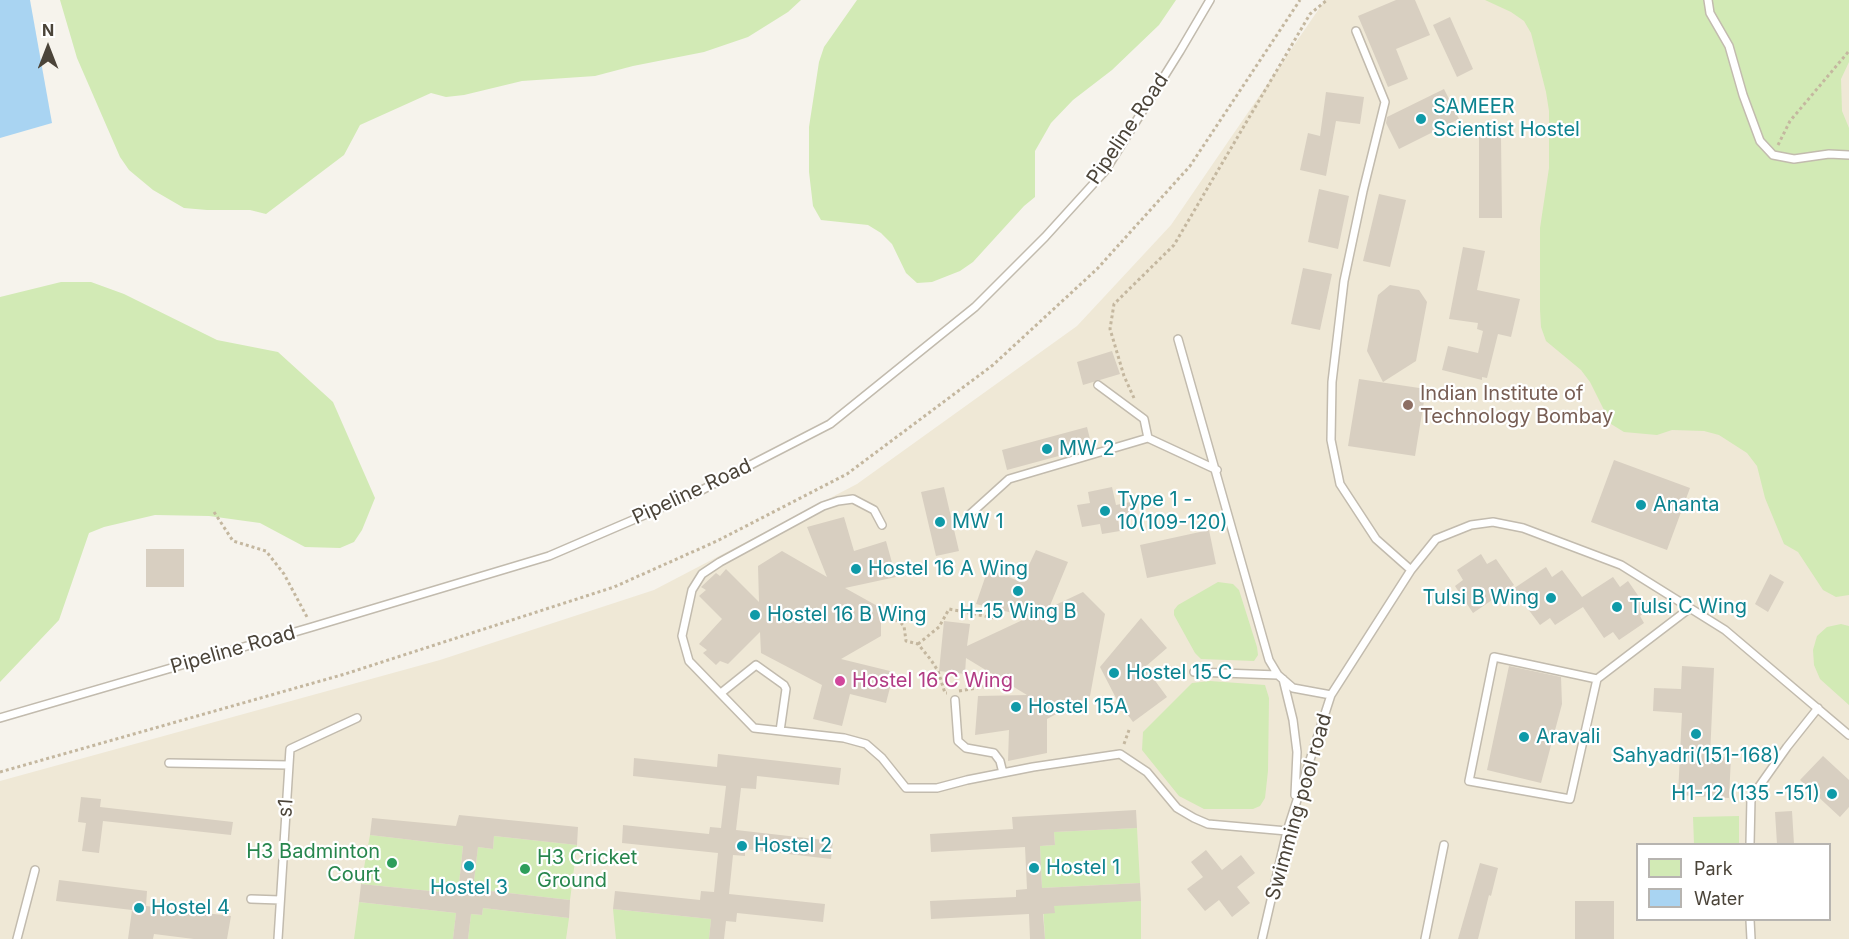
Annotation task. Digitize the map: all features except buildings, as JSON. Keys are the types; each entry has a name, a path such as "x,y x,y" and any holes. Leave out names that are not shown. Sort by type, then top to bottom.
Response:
{"lane":[{"name":"Pipeline Road","path":"0,718 549,556 698,492 830,424 975,307 1060,221 1105,171 1210,0"},
{"path":"1708,0 1710,13 1729,46 1743,95 1760,141 1773,155 1794,159 1829,154 1849,155"},
{"path":"1356,31 1385,102 1344,281 1332,382 1331,440 1340,484 1376,539 1411,570"},
{"path":"1178,339 1269,660 1281,677 1293,688 1332,695"},
{"path":"1098,384 1144,419 1148,438"},
{"path":"967,517 1009,479 1148,438 1217,470"},
{"path":"882,525 874,510 853,499 838,501 824,506 702,574 692,590 682,636 689,661 754,728 844,738 866,744 882,758 906,788 938,788 1002,773 1120,754 1147,772 1177,808 1194,818 1208,824 1287,831"},
{"name":"Swimming pool road","path":"1262,939 1287,831 1332,695 1411,570 1436,539 1471,525 1492,522 1523,528 1621,565 1725,630 1849,735"},
{"path":"1597,679 1494,657 1469,781 1570,799 1597,679 1690,608"},
{"path":"721,693 756,665 784,685 786,689 780,731"},
{"path":"1194,672 1281,677"},
{"path":"1281,677 1293,720 1297,752 1295,806"},
{"path":"955,700 958,741 966,748 994,753 1000,760 1002,773"},
{"path":"1750,843 1751,798 1818,708"},
{"name":"s1","path":"278,939 290,749 357,718"},
{"path":"169,763 289,765"},
{"path":"1425,939 1444,845"},
{"path":"16,939 35,870"},
{"path":"251,899 280,900"},
{"path":"1750,921 1751,939"}],"path":[{"path":"1144,419 1124,376 1110,328 1114,304 1174,245 1310,14 1327,0"},
{"path":"1773,155 1790,121 1849,51"},
{"path":"214,512 233,541 266,550 284,574 312,627"},
{"path":"918,644 939,627 949,609 994,618"},
{"path":"884,617 899,621 904,626 906,641 918,644 938,671 945,693 994,685"},
{"path":"1120,754 1129,730"}],"shaded area":[{"name":"Indian Institute of Technology Bombay","path":"1325,0 1849,0 1849,939 0,939 0,781 440,660 654,590 857,484 1077,326 1171,225"}],"green space":[{"path":"60,0 801,0 788,12 748,37 704,52 595,76 522,81 446,97 431,93 360,125 344,155 266,214 250,210 184,208 153,190 129,170 120,157 77,58"},
{"path":"857,0 1176,0 1159,25 1112,70 1073,100 1051,123 1035,151 1035,197 973,262 960,271 932,282 917,283 906,273 892,244 881,233 868,225 821,220 813,206 809,172 809,127 819,62 824,47"},
{"path":"1485,0 1849,0 1849,62 1841,79 1842,111 1849,128 1849,595 1836,597 1823,590 1798,552 1784,544 1765,498 1757,466 1747,453 1719,435 1704,431 1672,430 1657,435 1624,432 1611,424 1590,382 1581,370 1546,341 1541,327 1540,310 1540,228 1549,168 1549,111 1546,92 1531,33 1524,21"},
{"path":"61,282 91,282 124,294 217,340 278,352 333,402 375,498 362,530 354,542 340,548 305,547 260,523 209,516 155,515 104,527 89,533 59,620 0,682 0,297"},
{"path":"1218,582 1233,584 1239,590 1257,647 1258,655 1254,661 1201,659 1195,653 1174,615 1174,610 1178,605"},
{"path":"1841,624 1849,626 1849,705 1820,679 1814,665 1813,650 1817,636 1827,627"},
{"path":"1210,681 1265,685 1269,698 1268,771 1265,798 1260,806 1253,809 1204,809 1179,796 1142,750 1143,732 1192,683"},
{"path":"1739,816 1739,843 1694,843 1693,817"},
{"path":"1137,828 1140,883 1042,888 1040,846 1055,845 1054,832"},
{"path":"370,835 463,846 459,884 451,884 450,893 361,884"},
{"name":"H3 Cricket Ground","path":"494,836 577,845 570,900 473,889 478,847 493,849"},
{"path":"1141,901 1141,939 1045,939 1043,905"},
{"path":"359,902 456,913 453,939 354,939"},
{"path":"483,908 569,918 566,939 468,939 471,914 482,915"},
{"path":"613,909 711,919 709,939 616,939"}],"water":[{"path":"0,0 30,0 52,123 0,138"}],"place":[{"name":"SAMEER Scientist Hostel","path":"1421,119"},
{"name":"Indian Institute of Technology Bombay","path":"1408,405"},
{"name":"MW 2","path":"1047,449"},
{"name":"Ananta","path":"1641,505"},
{"name":"Type 1 - 10(109-120)","path":"1105,511"},
{"name":"MW 1","path":"940,522"},
{"name":"Hostel 16 A Wing","path":"856,569"},
{"name":"H-15 Wing B","path":"1018,591"},
{"name":"Tulsi B Wing","path":"1551,598"},
{"name":"Tulsi C Wing","path":"1617,607"},
{"name":"Hostel 16 B Wing","path":"755,615"},
{"name":"Hostel 15 C","path":"1114,673"},
{"name":"Hostel 16 C Wing","path":"840,681"},
{"name":"Hostel 15A","path":"1016,707"},
{"name":"Sahyadri(151-168)","path":"1696,734"},
{"name":"Aravali","path":"1524,737"},
{"name":"H1-12 (135 -151)","path":"1832,794"},
{"name":"Hostel 2","path":"742,846"},
{"name":"H3 Badminton Court","path":"392,863"},
{"name":"Hostel 3","path":"469,866"},
{"name":"Hostel 1","path":"1034,868"},
{"name":"H3 Cricket Ground","path":"525,869"},
{"name":"Hostel 4","path":"139,908"}]}
